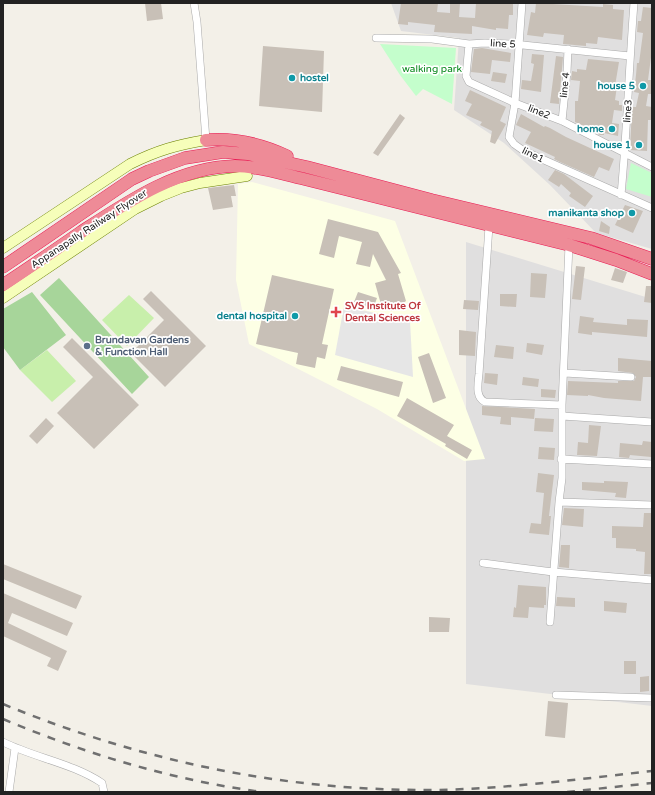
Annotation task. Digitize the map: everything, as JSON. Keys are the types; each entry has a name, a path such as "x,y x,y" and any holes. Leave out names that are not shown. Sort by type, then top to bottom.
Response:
{"highway":[{"path":"206,140 228,140 255,144 307,167 392,196"},
{"name":"Appanapally Railway Flyover","path":"3,267 138,176 185,158 223,152 248,154 307,167"},
{"name":"Appanapally Railway Flyover","path":"3,285 105,216 150,190 192,174 225,167 247,167 304,179"},
{"path":"247,176 274,176 304,179 392,196 591,238 652,260"},
{"path":"430,205 489,226 569,245 616,260 652,274"}],"street":[{"path":"3,248 130,164 151,154 174,146 206,140 197,22 194,3"},
{"name":"line2","path":"522,3 515,103 562,121 652,167"},
{"name":"line3","path":"621,195 634,3"},
{"name":"line 5","path":"376,38 432,39 469,44 485,43 518,45 630,56"},
{"path":"469,44 466,76 469,82 515,103"},
{"name":"line 4","path":"562,121 568,49"},
{"name":"line1","path":"515,103 509,137 514,144 524,151 652,208"},
{"path":"3,298 135,209 161,196 200,182 247,176"},
{"path":"489,226 479,374 479,397 485,402 562,405"},
{"path":"550,622 562,478 562,405 569,245"},
{"path":"564,373 631,377"},
{"path":"562,416 652,422"},
{"path":"561,459 652,464"},
{"path":"559,502 652,505"},
{"path":"483,563 553,572 652,580"},
{"path":"556,695 652,698"},
{"path":"3,742 15,748 90,775 102,783 104,792"},
{"path":"10,792 15,748"}],"shaded area":[{"path":"391,3 652,3 652,249 596,233 550,185 504,143 454,110 459,38 401,31"},
{"name":"SVS Institute Of Dental Sciences","path":"252,182 395,221 485,459 464,461 377,409 249,344 236,280 238,184"},
{"path":"466,242 652,299 652,706 466,684"},
{"path":"344,306 410,321 413,377 335,355"}],"green space":[{"name":"walking park","path":"380,44 456,48 452,104 423,89 416,96 400,75"},
{"path":"631,163 652,173 652,197 626,189"},
{"path":"59,278 149,377 132,394 40,295"},
{"path":"32,292 66,335 20,370 3,347 3,309"},
{"path":"129,295 154,318 127,346 102,320"},
{"path":"47,350 76,381 52,402 20,370"}],"building":[{"path":"145,3 161,3 163,19 147,21"},
{"path":"401,3 438,3 437,12 450,13 450,3 460,3 459,17 475,18 476,3 513,3 513,15 509,15 508,29 496,28 496,30 472,26 472,34 434,32 435,25 408,22 408,25 398,24"},
{"path":"536,3 603,7 603,4 613,5 613,9 624,10 622,40 598,37 597,44 586,43 586,46 563,44 564,35 544,33 543,37 527,35 531,12 535,13"},
{"path":"643,7 652,8 652,50 648,80 652,80 652,94 648,94 646,106 652,107 652,120 648,120 647,151 630,150 632,107 636,107 639,93 634,92 637,63 639,63 643,33 637,32 638,21 641,21"},
{"name":"hostel","path":"263,46 324,51 322,112 259,106"},
{"path":"482,48 511,53 510,62 492,60 490,74 471,72 474,49"},
{"path":"532,54 544,55 541,92 521,89 522,80 531,81 534,64 531,63"},
{"path":"556,56 563,57 559,104 550,103"},
{"path":"588,59 619,62 615,86 617,86 615,100 619,101 619,105 622,105 622,111 614,110 612,123 619,124 618,136 604,133 604,135 600,135 596,133 597,127 584,126 575,122 575,101 578,101 580,81 571,80 572,71 577,72 577,69 586,70"},
{"path":"493,72 507,74 505,83 491,81"},
{"path":"470,90 506,107 500,121 506,124 495,144 490,142 492,131 480,125 482,122 466,115 472,104 465,101"},
{"path":"400,114 405,118 378,156 373,153"},
{"path":"521,114 544,127 550,128 614,159 609,171 599,167 594,177 560,162 554,159 555,157 525,143 531,132 516,125"},
{"path":"555,170 564,174 593,196 585,207 569,196 571,193 561,184 559,187 548,180"},
{"path":"234,185 236,196 231,196 233,207 213,210 208,188"},
{"path":"625,205 643,211 633,233 615,225"},
{"path":"328,219 378,232 401,273 398,274 406,301 403,303 404,307 391,311 389,306 382,308 375,283 386,280 373,254 370,267 356,264 362,242 339,236 334,258 319,254"},
{"path":"601,221 610,227 609,234 599,231"},
{"path":"576,266 585,267 581,300 572,299"},
{"path":"615,268 627,272 623,283 611,280"},
{"path":"531,273 547,274 545,298 530,297"},
{"name":"dental hospital","path":"272,275 334,289 322,344 328,345 325,359 317,357 315,368 296,364 298,353 256,344"},
{"path":"646,286 652,286 652,303 644,302"},
{"path":"151,291 206,346 165,387 131,353 164,320 143,299"},
{"path":"358,292 377,298 373,309 354,302"},
{"path":"500,294 517,294 516,307 500,306"},
{"path":"464,300 479,301 478,310 463,309"},
{"path":"580,316 594,318 593,322 627,325 627,319 648,320 647,337 592,332 592,335 578,333"},
{"path":"459,330 476,332 475,356 459,355"},
{"path":"72,338 139,405 94,449 57,413 93,377 63,347"},
{"path":"527,343 544,345 542,355 526,352"},
{"path":"496,345 514,347 513,359 494,357"},
{"path":"429,353 446,398 433,403 418,357"},
{"path":"618,358 652,361 652,377 643,377 641,401 588,395 567,395 568,381 618,383 618,381 634,381 636,377 633,373 618,371"},
{"path":"341,366 403,382 399,397 337,380"},
{"path":"485,373 498,374 497,385 484,383"},
{"path":"523,377 539,379 538,387 522,385"},
{"path":"541,389 556,390 555,398 541,397"},
{"path":"407,398 454,425 447,436 472,450 467,459 445,446 446,444 397,416"},
{"path":"482,406 535,409 534,419 511,417 511,425 500,424 501,417 482,415"},
{"path":"46,418 54,426 37,444 29,436"},
{"path":"535,418 554,419 553,432 534,431"},
{"path":"589,425 601,426 597,456 577,455 578,442 588,443"},
{"path":"643,441 652,442 651,457 630,455 629,458 619,457 620,443 642,445"},
{"path":"539,447 555,448 554,460 538,459"},
{"path":"538,473 554,475 549,516 551,516 549,535 529,533 531,523 541,524 544,493 536,492"},
{"path":"604,481 628,482 626,498 615,497 616,493 582,490 582,482 604,483"},
{"path":"564,508 584,509 583,527 562,525"},
{"path":"644,513 652,513 652,574 644,574 645,552 636,551 636,549 616,548 616,538 612,538 612,526 643,527"},
{"path":"561,545 570,545 569,568 559,567"},
{"path":"3,564 82,596 76,609 3,579"},
{"path":"518,585 546,587 546,605 544,605 544,608 529,607 528,618 513,617 514,607 516,608"},
{"path":"3,593 73,623 67,636 12,613 8,623 67,651 58,671 47,666 51,658 3,636"},
{"path":"557,597 575,598 575,607 556,606"},
{"path":"604,601 627,603 626,613 604,611"},
{"path":"429,617 450,618 449,632 429,632"},
{"path":"624,661 636,661 636,674 624,674"},
{"path":"649,676 649,691 640,692 640,677"},
{"path":"548,701 568,703 565,738 545,736"}],"railway":[{"path":"3,704 107,742 160,757 214,769 322,785 377,789 433,790 488,788 652,771"},
{"path":"3,719 34,732 130,764 162,773 228,787 262,792"},
{"path":"567,792 652,783"}],"place":[{"name":"hostel","path":"292,78"},
{"name":"house 5","path":"643,86"},
{"name":"home","path":"612,129"},
{"name":"house 1","path":"639,145"},
{"name":"manikanta shop","path":"632,213"},
{"name":"SVS Institute Of Dental Sciences","path":"336,312"},
{"name":"dental hospital","path":"295,316"},
{"name":"Brundavan Gardens & Function Hall","path":"87,346"}]}
